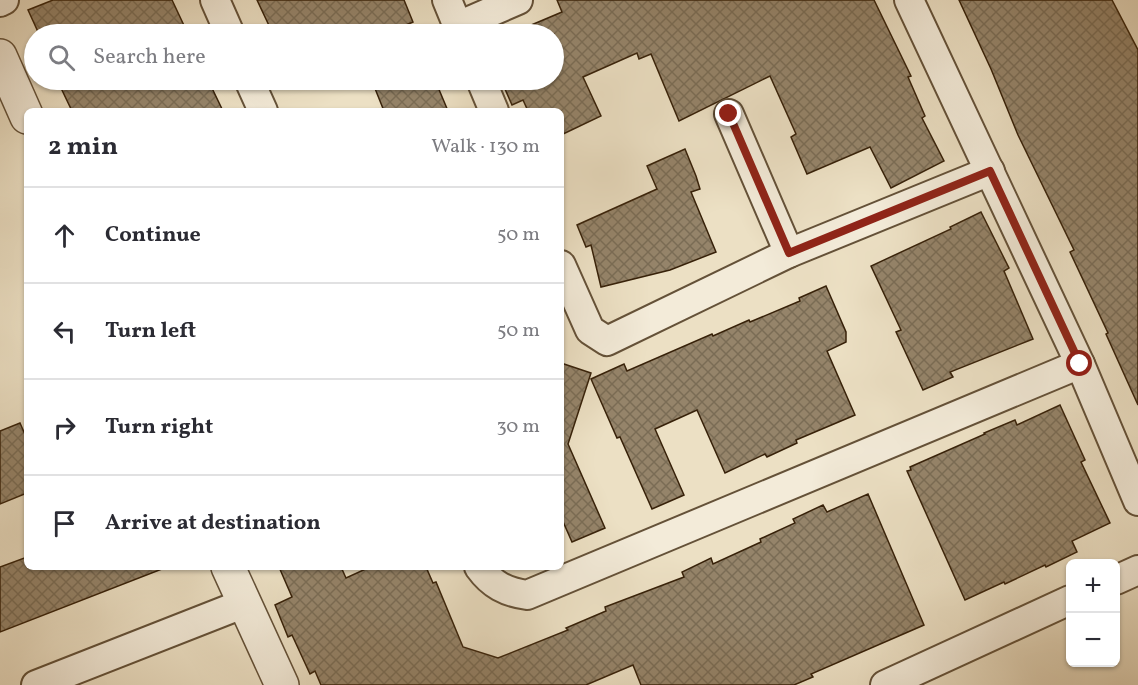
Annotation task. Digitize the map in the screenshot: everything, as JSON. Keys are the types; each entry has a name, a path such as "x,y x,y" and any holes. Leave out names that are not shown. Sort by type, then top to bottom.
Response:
{"street":[{"path":"215,0 226,24"},
{"path":"447,0 457,24"},
{"path":"472,24 518,0"},
{"path":"909,0 1080,364 1138,501"},
{"path":"0,56 24,110"},
{"path":"254,90 262,108"},
{"path":"485,90 493,108"},
{"path":"729,114 789,253"},
{"path":"564,272 590,330 607,341 789,253 990,171"},
{"path":"482,570 495,583 512,592 527,595 1080,364"},
{"path":"229,570 282,685"},
{"path":"1120,578 1138,570"},
{"path":"885,685 1066,602"},
{"path":"36,685 245,603"}],"building":[{"path":"53,0 172,0 183,24 34,24 28,10"},
{"path":"257,0 404,0 413,22 408,24 268,24"},
{"path":"557,0 874,0 911,76 908,77 925,116 922,118 944,161 891,188 870,147 807,174 791,137 796,134 770,76 679,121 651,54 639,59 637,53 583,77 601,116 564,134 564,108 527,108 523,100 512,105 505,90 564,90 564,24 534,24 562,12"},
{"path":"959,0 1112,0 1138,50 1138,405 1106,334 1108,333 1070,252 1074,250 1018,135"},
{"path":"62,90 213,90 222,108 71,108"},
{"path":"376,90 439,90 447,108 383,108"},
{"path":"685,149 700,189 691,192 716,252 670,270 601,287 591,245 586,247 577,225 657,189 647,166"},
{"path":"981,212 1009,268 1004,271 1033,339 950,372 953,377 923,390 896,332 901,330 871,266 951,229 950,227"},
{"path":"826,286 846,332 846,342 827,351 855,415 796,440 797,443 767,457 765,454 725,473 697,410 655,429 684,495 652,509 591,379 624,364 627,371 712,334 713,336 800,301 799,298"},
{"path":"564,364 591,373 568,444 605,528 572,542 564,524"},
{"path":"1060,405 1085,460 1081,462 1110,523 1072,541 1077,552 965,600 907,471 911,470 910,467 984,433 1015,420 1017,425"},
{"path":"20,423 24,432 24,494 0,504 0,431"},
{"path":"868,494 924,625 811,674 813,677 794,685 641,685 633,665 586,685 321,685 315,671 310,674 292,635 288,637 275,605 292,597 280,570 342,570 346,578 363,570 427,570 433,583 436,582 463,647 498,658 568,630 566,628 606,611 605,607 684,577 682,572 711,558 713,564 761,542 760,539 795,523 793,519 823,505 827,512"},
{"path":"24,558 24,570 159,570 0,632 0,567"}],"route":[{"path":"729,114 789,253 990,171 1080,364"}]}
